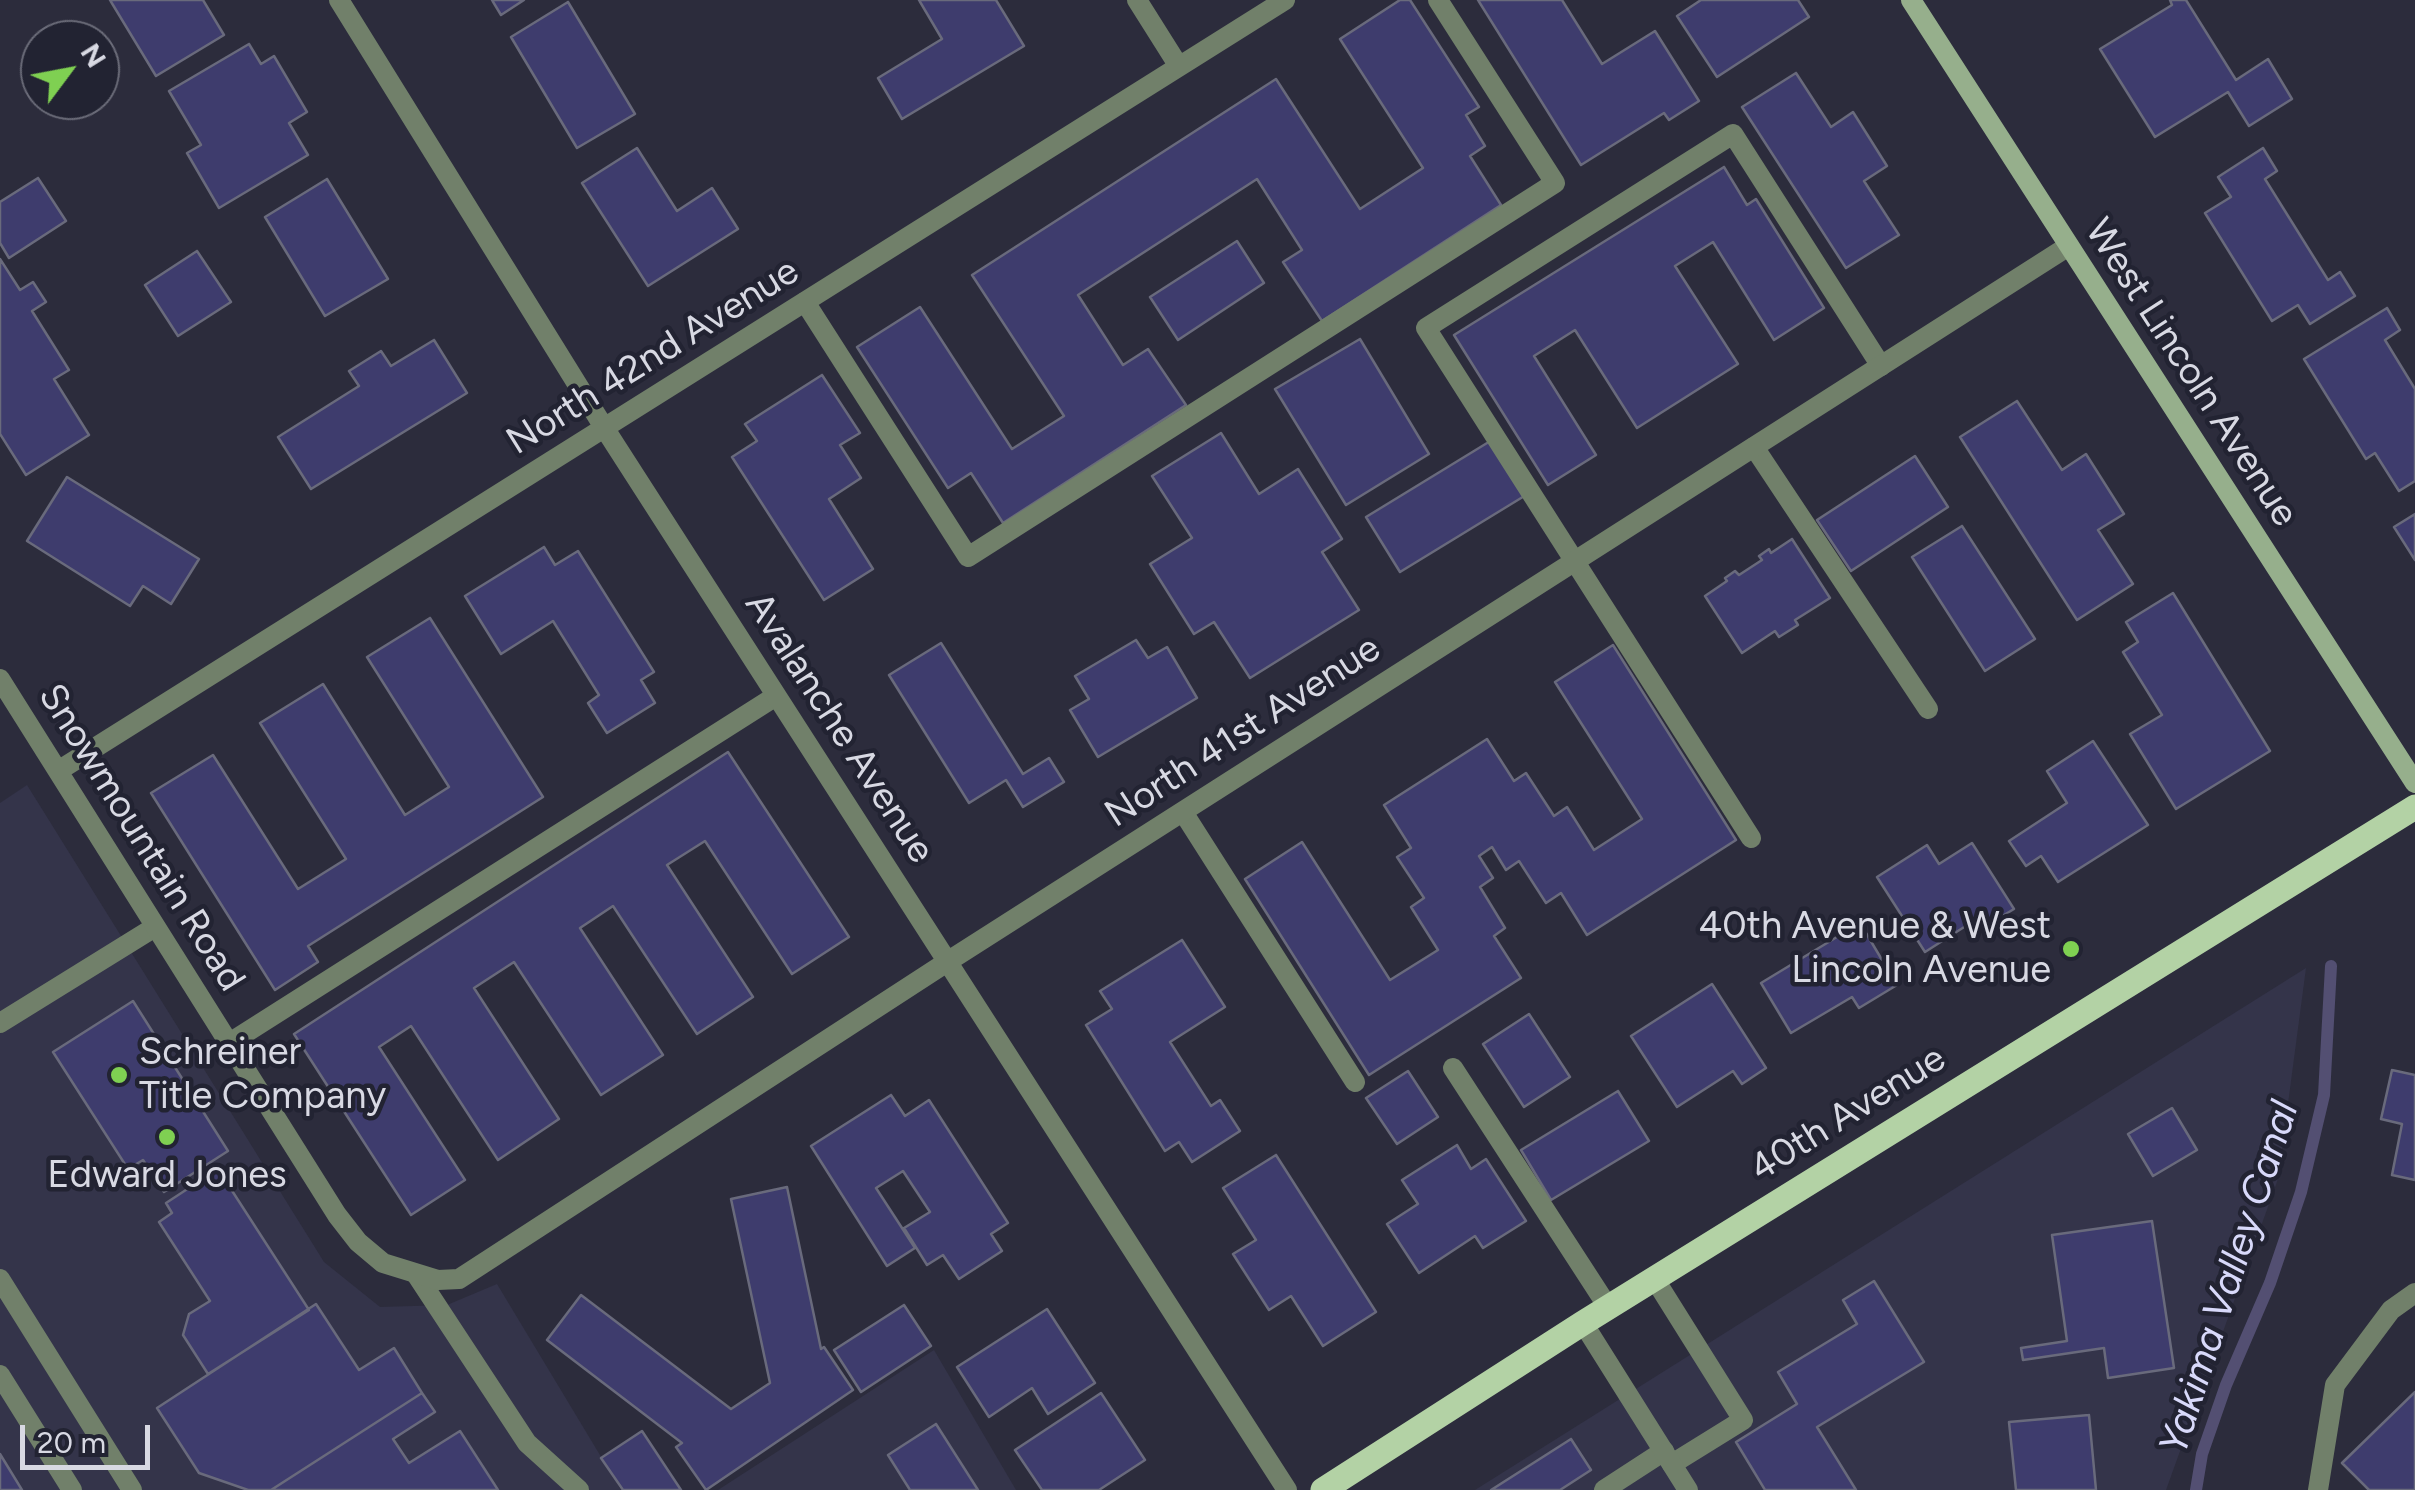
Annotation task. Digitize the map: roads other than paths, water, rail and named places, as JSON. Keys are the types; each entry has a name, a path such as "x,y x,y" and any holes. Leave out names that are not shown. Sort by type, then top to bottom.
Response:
{"main road":[{"name":"40th Avenue","path":"1323,1490 1583,1322 2415,807"}],"street":[{"name":"Avalanche Avenue","path":"340,0 606,429 1287,1490"},
{"path":"1137,0 1178,65"},
{"name":"North 42nd Avenue","path":"58,771 1285,0"},
{"path":"805,302 968,556 1555,183 1438,0"},
{"name":"West Lincoln Avenue","path":"1911,0 2415,783"},
{"path":"1751,838 1426,328 1734,134 1880,366"},
{"name":"North 41st Avenue","path":"459,1278 2067,247"},
{"path":"1754,447 1928,709"},
{"name":"Snowmountain Road","path":"0,679 348,1228 383,1263 438,1280 459,1278"},
{"path":"228,1044 776,696"},
{"path":"1183,812 1355,1082"},
{"path":"0,1022 155,927"},
{"path":"1453,1068 1608,1307"},
{"path":"416,1274 527,1443 579,1490"},
{"path":"1604,1490 1742,1420 1654,1278"},
{"path":"0,1279 132,1490"},
{"path":"2318,1490 2335,1386 2391,1310 2415,1294"},
{"path":"1583,1322 1688,1490"},
{"path":"0,1375 72,1490"}],"waterway":[{"name":"Yakima Valley Canal","path":"2196,1490 2202,1454 2226,1385 2270,1283 2301,1192 2324,1095 2331,966"}],"place":[{"name":"40th Avenue & West Lincoln Avenue","path":"2071,949"},
{"name":"Schreiner Title Company","path":"119,1075"},
{"name":"Edward Jones","path":"167,1137"}]}
